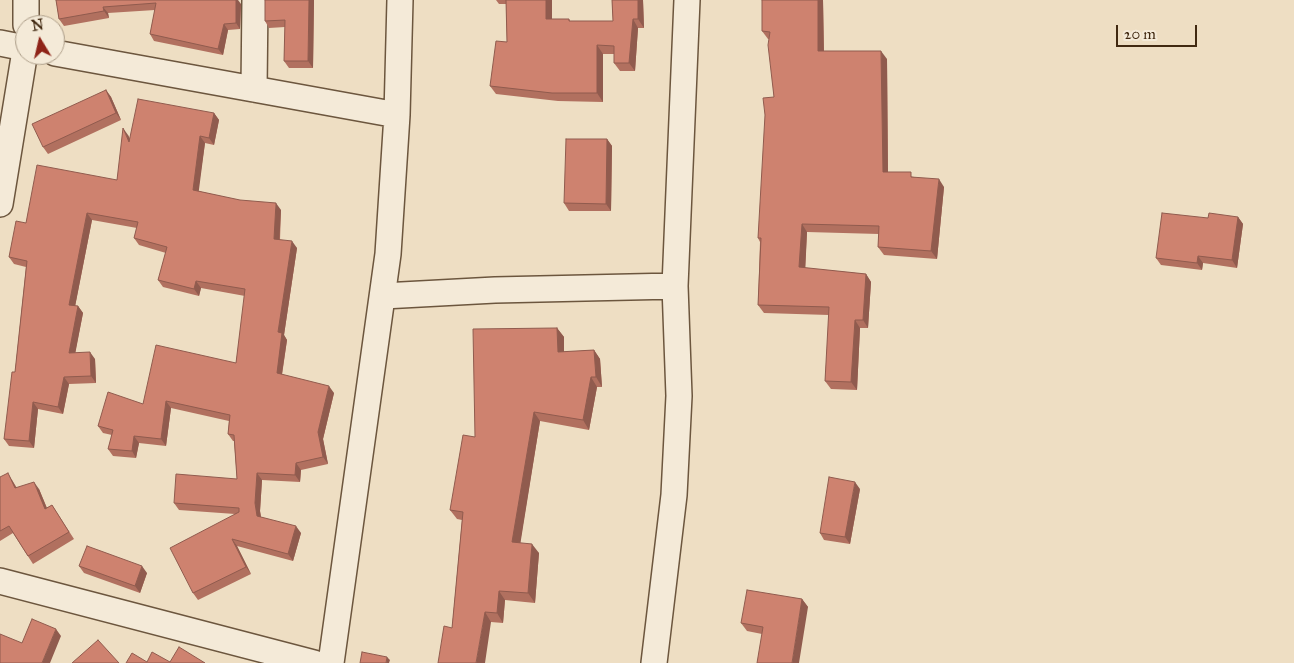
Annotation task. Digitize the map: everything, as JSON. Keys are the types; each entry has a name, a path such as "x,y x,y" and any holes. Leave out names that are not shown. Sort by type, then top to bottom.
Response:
{"street":[{"path":"26,0 26,15"},
{"path":"254,89 256,0"},
{"path":"331,663 388,254 397,115 400,0"},
{"path":"654,663 675,476 679,396 675,286 687,0"},
{"path":"0,43 15,47"},
{"path":"65,55 397,115"},
{"path":"0,204 22,65"},
{"path":"383,296 495,290 675,286"},
{"path":"0,581 314,663"}],"building":[{"path":"56,0 236,0 236,23 224,24 218,49 150,34 156,3 103,7 104,11 65,18 65,15 58,15"},
{"path":"265,0 309,0 308,61 284,61 285,20 265,21"},
{"path":"506,0 546,0 546,19 613,21 612,0 638,0 638,19 633,19 629,63 614,63 614,46 597,45 597,93 552,93 490,86 496,41 507,42"},
{"path":"762,0 818,0 818,51 881,51 883,172 911,172 911,177 939,179 931,251 878,247 879,226 802,224 799,267 866,274 863,320 855,320 851,382 825,381 829,307 758,305 761,238 758,238 765,115 763,98 774,97 768,45 770,32 762,31"},
{"path":"106,90 116,113 43,147 32,124"},
{"path":"138,99 214,113 209,138 200,136 193,190 240,200 276,203 274,239 292,241 278,332 282,333 277,373 329,386 318,432 323,457 296,463 295,475 257,473 255,503 257,516 296,526 288,554 232,539 246,567 193,593 170,548 239,512 239,508 174,503 176,474 237,479 234,435 228,434 230,415 166,401 161,439 134,436 132,451 108,449 113,430 98,426 108,392 143,404 156,345 236,363 245,289 196,281 194,289 158,280 167,247 134,238 138,222 87,213 69,305 78,306 69,353 90,352 91,376 64,377 58,407 33,402 29,441 4,439 12,372 15,372 27,261 9,257 16,221 26,223 37,165 117,180 123,128 129,142"},
{"path":"566,139 607,139 606,204 564,203"},
{"path":"1162,213 1208,218 1209,213 1238,217 1232,260 1198,256 1197,263 1156,258"},
{"path":"557,328 558,352 594,350 596,377 591,377 583,420 534,412 512,542 532,544 528,593 499,591 497,613 485,612 476,663 438,663 444,626 452,628 463,512 450,510 463,435 475,437 473,329"},
{"path":"8,473 15,488 34,482 45,509 52,505 69,532 28,556 9,526 0,531 0,477"},
{"path":"829,477 855,482 845,537 820,533"},
{"path":"87,546 142,566 135,586 79,566"},
{"path":"747,590 802,599 792,663 757,663 763,627 741,623"},
{"path":"32,619 56,629 42,663 0,663 0,634 22,643"},
{"path":"98,640 119,663 72,663"},
{"path":"179,647 205,663 126,663 132,653 147,662 152,652 170,662"},
{"path":"362,652 387,657 386,663 360,663"}]}
